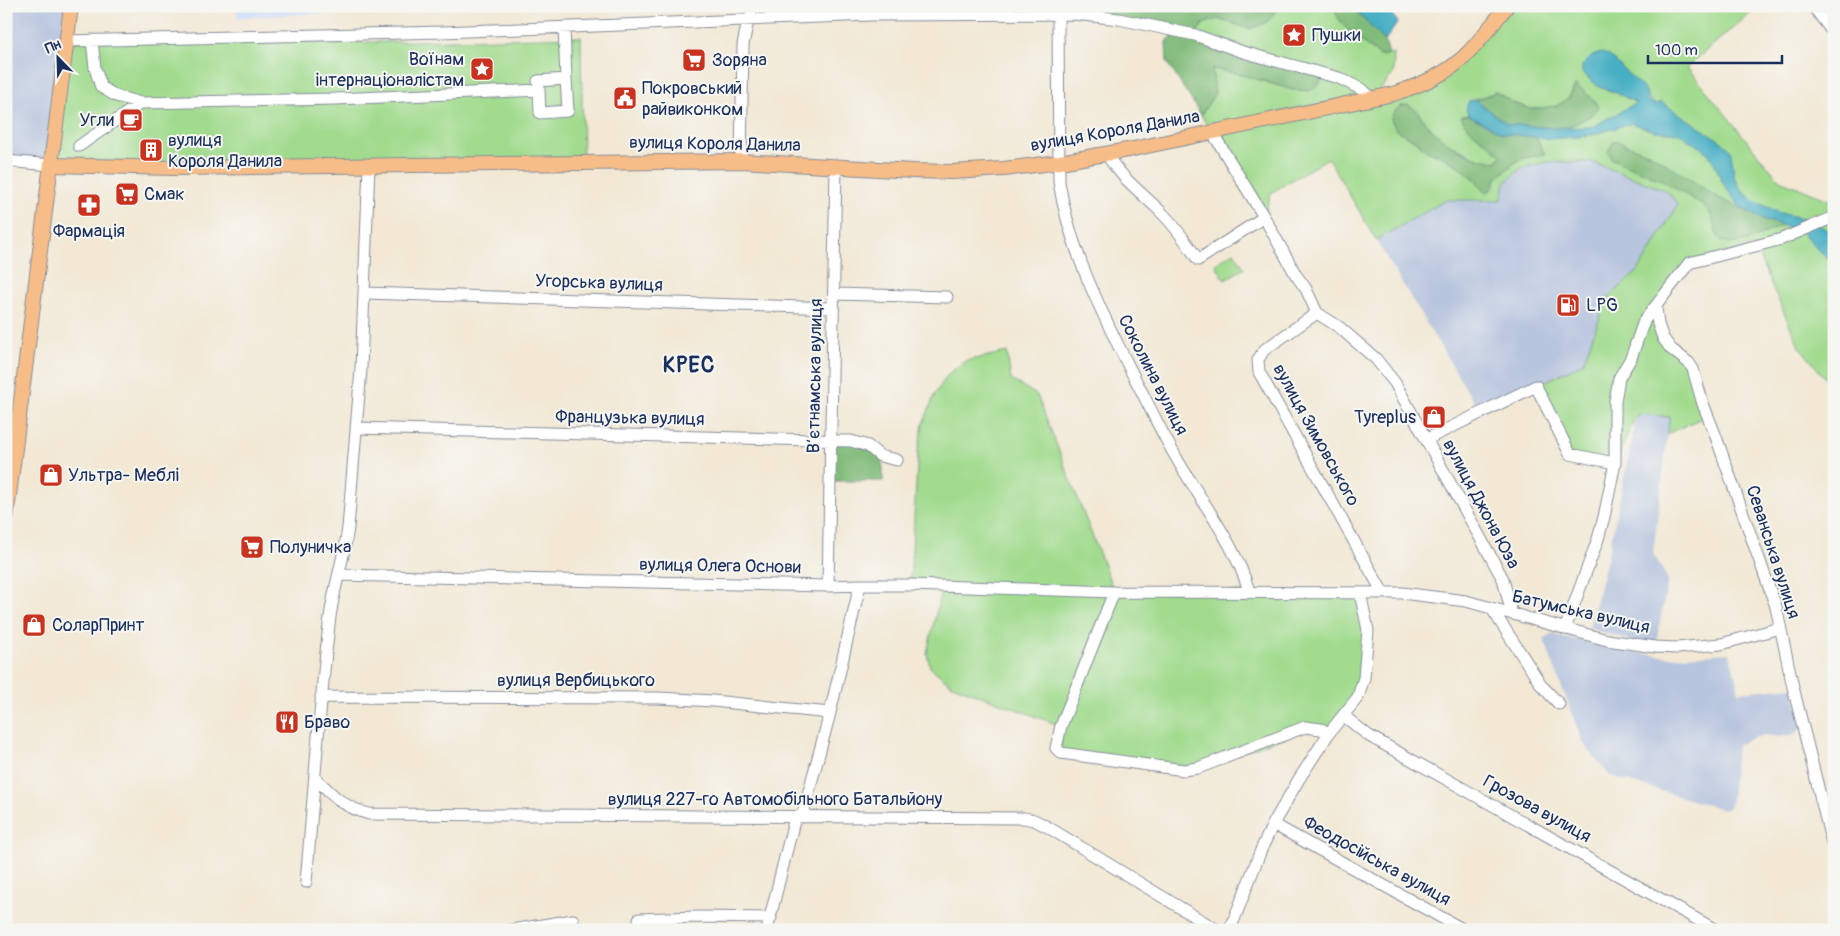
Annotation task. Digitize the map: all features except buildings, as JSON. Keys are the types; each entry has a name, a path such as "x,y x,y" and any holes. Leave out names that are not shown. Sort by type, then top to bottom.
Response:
{"main road":[{"path":"6,519 71,6"},
{"name":"вулиця Короля Данила","path":"51,165 175,168 741,161 952,172 1004,169 1106,154 1372,99 1414,88 1448,70 1469,52 1507,6"}],"street":[{"path":"741,161 743,45 746,26 751,20 751,6"},
{"path":"1812,6 1834,34"},
{"path":"67,41 564,27 1056,10 1177,30 1243,52 1339,78 1363,90 1372,99"},
{"name":"Соколина вулиця","path":"1056,10 1059,182 1083,270 1100,309 1175,457 1239,560 1249,591"},
{"path":"564,27 568,111 540,113 538,81 566,79"},
{"path":"92,40 95,68 101,87 116,96 141,102 336,99 539,90"},
{"path":"79,146 141,102"},
{"path":"1212,132 1306,289 1317,313"},
{"path":"1106,154 1119,173 1163,214 1181,235 1198,260 1264,217"},
{"path":"6,162 51,165"},
{"path":"306,882 321,697 330,615 348,528 364,293 369,165"},
{"name":"Вʼєтнамська вулиця","path":"828,586 836,166"},
{"path":"1565,629 1598,539 1615,463 1615,401 1619,378 1631,358 1644,321 1656,308 1689,263 1782,239 1831,218"},
{"name":"Угорська вулиця","path":"364,293 834,308"},
{"path":"834,294 947,297"},
{"name":"Севанська вулиця","path":"1656,308 1658,324 1663,338 1671,349 1689,363 1693,369 1703,404 1775,602 1793,687 1834,851"},
{"name":"вулиця Джона Юза","path":"1317,313 1340,326 1376,359 1395,383 1503,579 1512,614"},
{"name":"вулиця Зимовського","path":"1317,313 1264,350 1258,360 1259,372 1383,592"},
{"name":"вулиця Джона Юза","path":"1427,439 1536,386 1570,454 1615,463"},
{"name":"Французька вулиця","path":"356,428 852,441 868,446 880,456 897,460"},
{"name":"вулиця Олега Основи","path":"339,575 828,586 910,585 1114,592"},
{"path":"767,930 830,713 860,585"},
{"name":"Батумська вулиця","path":"1114,592 1249,591 1360,594 1383,592 1433,596 1466,601 1607,640 1655,647 1677,648 1721,644 1780,628"},
{"path":"1114,592 1061,726 1056,748 1061,753 1184,770 1198,768 1305,727 1321,728 1330,734"},
{"path":"1230,930 1260,850 1273,824 1299,779 1358,697 1364,678 1368,630 1360,594"},
{"name":"Батумська вулиця","path":"1492,609 1542,686 1559,704"},
{"name":"вулиця Вербицького","path":"321,697 658,698 713,701 830,713"},
{"name":"Грозова вулиця","path":"1344,716 1369,736 1716,930"},
{"name":"вулиця 227-го Автомобільного Батальйону","path":"315,778 352,810 369,814 1015,818 1034,820 1216,930"},
{"name":"Феодосійська вулиця","path":"1273,824 1464,930"},
{"path":"639,919 697,917 771,918"},
{"path":"512,930 573,920"}],"shaded area":[{"path":"6,6 71,6 51,165 6,161"},
{"path":"237,6 444,6 237,18"},
{"path":"1547,162 1592,162 1667,191 1678,205 1638,271 1606,300 1583,363 1480,412 1376,240 1446,200 1502,199 1505,183 1522,168"},
{"path":"1637,414 1670,417 1653,553 1668,580 1656,643 1631,641 1589,628 1609,551"},
{"path":"1551,634 1628,652 1671,657 1730,653 1739,692 1793,687 1803,727 1794,734 1780,737 1764,735 1737,745 1730,806 1725,810 1610,776 1583,743 1544,640"}],"green space":[{"path":"1054,6 1280,6 1267,22 1250,29 1217,19 1203,24 1195,35 1324,75 1319,85 1309,91 1293,90 1236,73 1212,69 1215,93 1201,115 1167,62 1166,42 1177,31 1075,14"},
{"path":"1280,6 1334,6 1336,14 1346,28 1380,56 1394,53 1393,74 1373,98 1432,79 1506,6 1759,6 1687,67 1779,180 1834,202 1834,235 1811,220 1780,213 1754,201 1740,189 1734,177 1732,159 1715,138 1661,102 1655,105 1609,55 1601,53 1599,87 1637,103 1592,127 1567,128 1592,115 1575,85 1569,98 1557,106 1531,109 1513,103 1496,92 1473,100 1466,110 1469,115 1461,116 1501,156 1496,162 1482,160 1446,143 1425,123 1419,112 1408,105 1401,106 1393,113 1407,137 1416,141 1428,152 1438,154 1463,169 1475,179 1486,193 1493,188 1496,179 1519,159 1540,155 1542,147 1536,137 1549,139 1588,136 1632,123 1654,131 1679,133 1708,153 1716,166 1722,182 1765,220 1801,231 1820,252 1834,262 1834,389 1799,346 1754,246 1694,261 1656,308 1658,324 1689,363 1708,415 1667,434 1670,417 1637,414 1615,463 1570,454 1536,386 1583,363 1606,300 1638,271 1678,205 1667,191 1592,162 1547,162 1521,168 1505,183 1502,200 1446,200 1376,240 1328,158 1271,193 1264,217 1201,115 1215,93 1212,69 1236,73 1293,90 1195,35 1203,24 1217,19 1250,29 1267,22"},
{"path":"1334,6 1351,6 1385,41 1389,54 1380,56 1352,34 1340,21"},
{"path":"236,37 337,43 581,37 583,162 51,165 67,41"},
{"path":"1576,85 1592,98 1599,107 1592,115 1567,128 1507,124 1476,100 1496,92 1513,103 1531,109 1557,106 1569,98"},
{"path":"1408,105 1444,140 1478,158 1496,162 1501,156 1464,123 1461,116 1469,115 1502,133 1536,137 1545,154 1524,159 1509,167 1497,178 1486,193 1475,179 1463,169 1438,154 1428,152 1417,141 1396,130 1391,119 1393,113 1401,106"},
{"path":"1615,140 1653,155 1717,197 1765,220 1783,225 1748,241 1732,244 1722,241 1717,235 1711,215 1704,206 1664,181 1612,159 1608,151"},
{"path":"1234,252 1244,268 1225,280 1215,264"},
{"path":"1007,352 1011,380 1037,395 1114,591 1360,593 1366,616 1364,678 1329,733 1312,727 1198,768 1061,753 1061,726 952,685 930,667 927,653 942,587 910,585 918,451 923,424 935,394 949,373 965,361"},
{"path":"831,440 851,441 880,456 883,468 883,481 830,481"}],"water":[{"path":"1351,6 1385,6 1398,22 1385,41"},
{"path":"1601,53 1609,55 1646,91 1648,100 1654,105 1661,102 1725,144 1731,151 1734,177 1740,188 1754,201 1780,213 1811,220 1834,235 1834,262 1820,252 1801,231 1765,220 1739,206 1722,182 1716,166 1708,153 1679,133 1654,131 1632,123 1588,136 1549,139 1502,133 1469,115 1467,111 1469,101 1476,100 1507,124 1553,128 1592,127 1636,103 1617,93 1599,87 1582,73 1582,66 1592,56"}],"place":[{"name":"Пушки","path":"1294,35"},
{"name":"Зоряна","path":"694,60"},
{"name":"Воїнам інтернаціоналістам","path":"482,69"},
{"name":"Покровський райвиконком","path":"625,98"},
{"name":"Угли","path":"131,120"},
{"name":"вулиця Короля Данила","path":"151,150"},
{"name":"Смак","path":"127,194"},
{"name":"Фармація","path":"89,205"},
{"name":"LPG","path":"1568,305"},
{"name":"Tyreplus","path":"1434,417"},
{"name":"Ультра- Меблі","path":"51,475"},
{"name":"Полуничка","path":"252,547"},
{"name":"СоларПринт","path":"34,625"},
{"name":"Браво","path":"287,722"}],"district":[{"name":"КРЕС","path":"689,365"}]}
